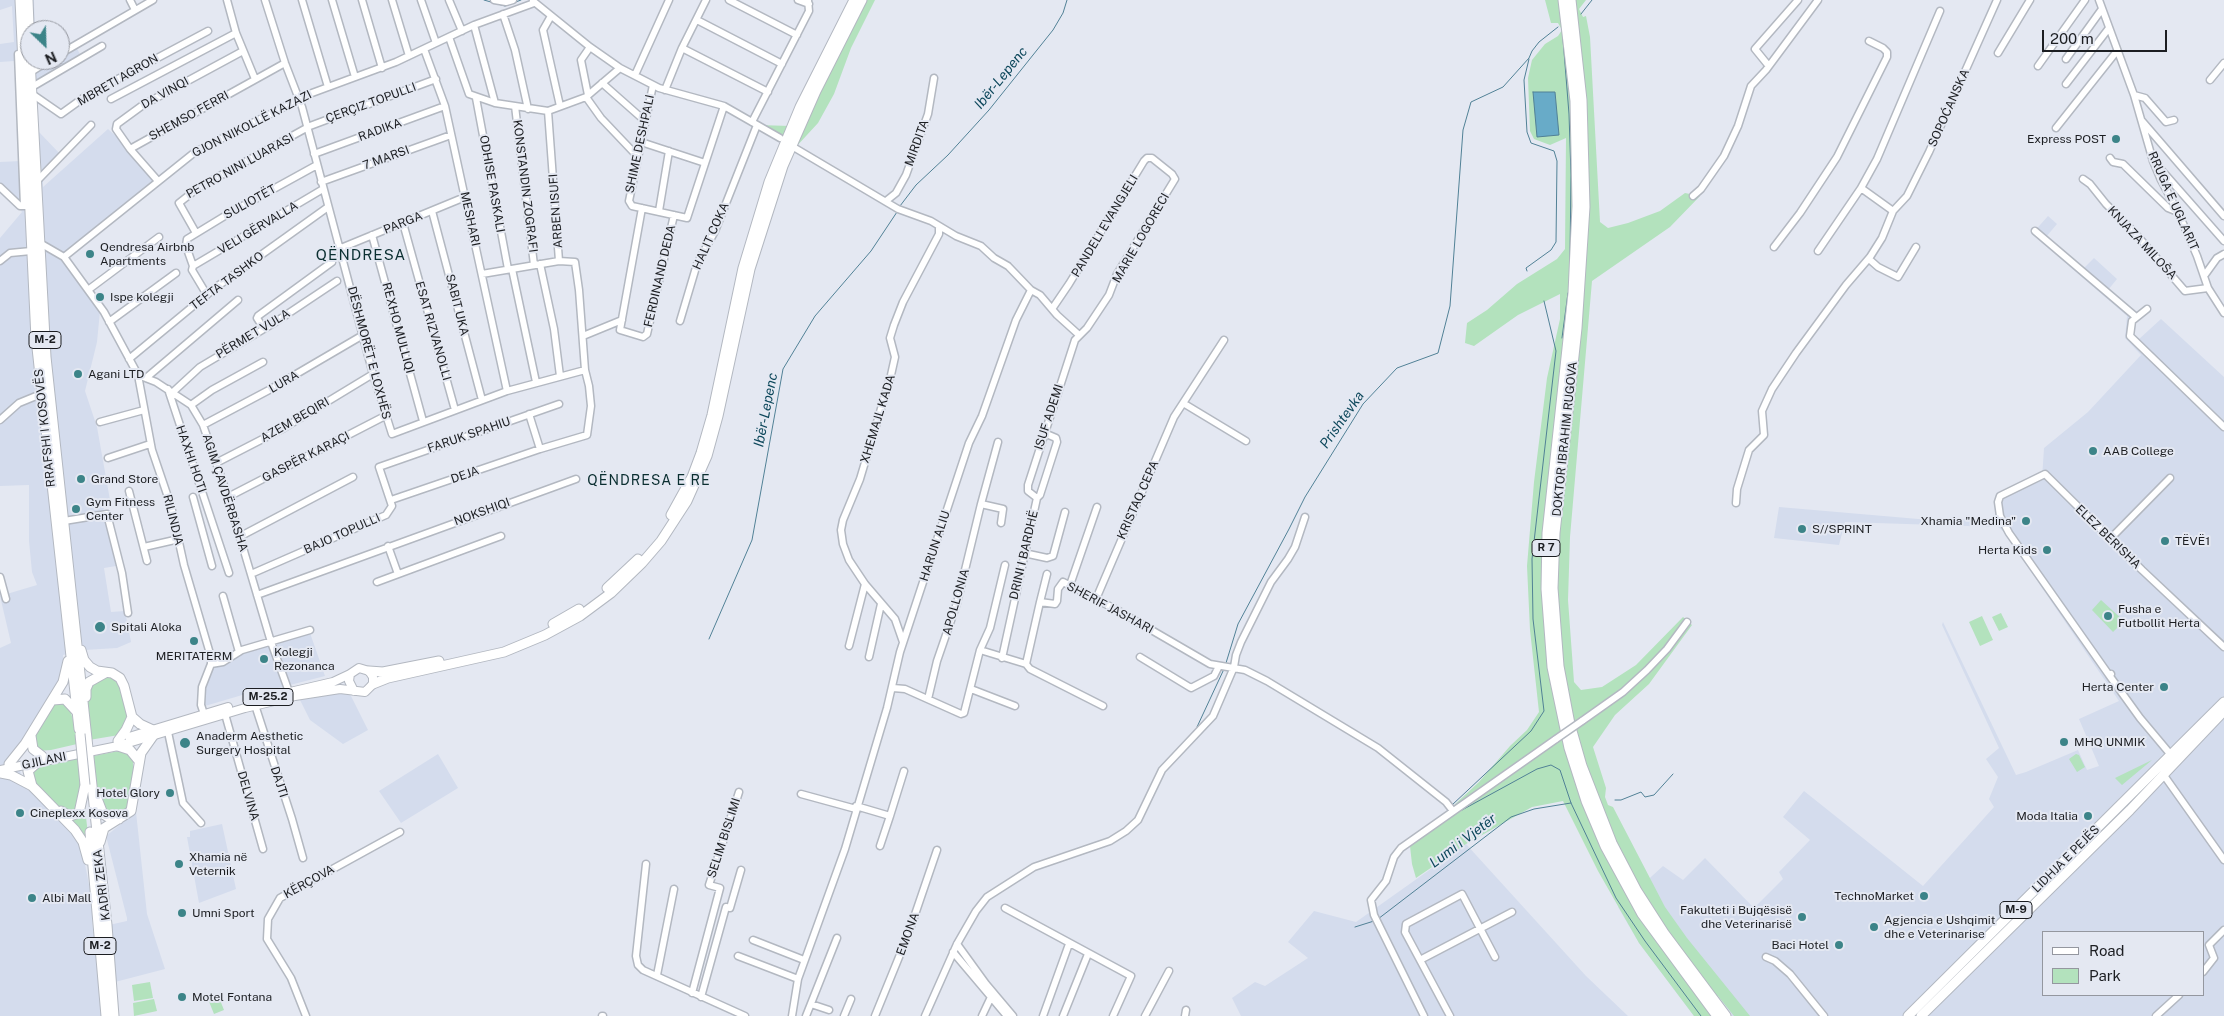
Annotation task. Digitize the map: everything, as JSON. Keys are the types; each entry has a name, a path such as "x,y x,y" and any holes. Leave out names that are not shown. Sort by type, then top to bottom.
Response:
{"highway":[{"name":"RRAFSHI I KOSOVËS","path":"20,0 27,206 41,394 70,617 80,711 80,734 88,784"},
{"path":"28,0 29,20"},
{"path":"369,671 383,672 483,652 510,644 543,630 576,611 607,588 638,559 659,533 681,498 701,453 712,416 743,268 776,163 809,88 854,0"},
{"path":"373,684 398,676 504,652 546,635 580,616 611,593 642,563 661,541 692,491 711,442 750,269 783,166 816,91 862,0"},
{"name":"DOKTOR IBRAHIM RUGOVA","path":"1563,0 1574,101 1577,206 1572,300 1547,542 1546,605 1552,667 1571,755 1586,801 1606,846 1642,914 1717,1016"},
{"name":"DOKTOR IBRAHIM RUGOVA","path":"1571,0 1582,100 1585,207 1580,293 1554,541 1554,604 1559,666 1570,724 1582,766 1612,843 1658,925 1726,1016"},
{"name":"RRAFSHI I KOSOVËS","path":"31,72 38,242 46,357 64,521 70,617"},
{"path":"70,617 84,660 93,669 115,674 122,682 132,716 154,734 144,747 139,761 132,808 122,818 107,826 102,832 100,857"},
{"path":"4,765 31,736 63,682 67,671 70,617"},
{"path":"53,700 66,699 80,711 88,685 105,672"},
{"name":"LIDHJA E PEJËS","path":"1908,1016 2224,702"},
{"name":"M-2","path":"80,711 87,749 88,784"},
{"name":"LIDHJA E PEJËS","path":"1921,1016 2224,711"},
{"path":"132,716 118,743 130,750 139,761"},
{"path":"31,736 33,749 40,759 28,771 32,786"},
{"path":"0,772 11,775 32,786 80,836 93,877"},
{"path":"54,808 70,816 78,814 82,808 83,791 88,784 95,790 103,814 111,819 122,818"},
{"name":"KADRI ZEKA","path":"88,784 100,857 114,1016"},
{"name":"KADRI ZEKA","path":"88,784 93,877 106,1016"}],"main road":[{"name":"M-25.2","path":"154,734 204,714 333,682 359,668 369,671"},
{"path":"369,671 373,677 373,684"},
{"path":"350,674 350,685 354,691"},
{"name":"M-25.2","path":"168,732 255,705 334,689 344,688 365,692 373,684"},
{"path":"154,734 168,732"},
{"name":"GJILANI","path":"4,765 118,743 154,734"},
{"name":"GJILANI","path":"0,772 40,759"}],"street":[{"name":"RRAFSHI I KOSOVËS","path":"16,0 27,206"},
{"path":"130,0 135,10"},
{"path":"70,48 153,0"},
{"path":"227,0 236,33 255,79"},
{"name":"DËSHMORËT E LOXHËS","path":"265,0 285,63 299,99 341,248 373,374 392,434 508,391 585,370"},
{"path":"302,0 328,87"},
{"path":"332,0 355,77"},
{"path":"362,0 382,68"},
{"path":"392,0 409,56"},
{"path":"421,0 436,43"},
{"path":"449,0 462,31"},
{"path":"494,0 506,2 513,0"},
{"path":"635,76 669,0"},
{"path":"666,90 682,48 706,0"},
{"path":"729,0 797,35"},
{"path":"798,0 808,2"},
{"path":"1768,65 1755,50 1798,0"},
{"path":"1693,196 1702,188 1724,156 1738,126 1751,86 1766,70 1818,0"},
{"name":"SOPOĆANSKA","path":"1736,503 1737,489 1748,450 1764,436 1762,411 1772,389 1846,285 1869,259 1882,238 1893,210 1907,196 1929,152 1997,0"},
{"path":"1998,53 2030,0"},
{"path":"2038,66 2085,0"},
{"name":"RRUGA E UGLARIT","path":"2099,0 2134,95 2160,180 2178,212 2208,288 2224,313"},
{"path":"534,1 590,47 620,68 666,90 724,106 780,138"},
{"name":"GJON NIKOLLË KAZAZI","path":"64,257 195,152 299,99 382,68 448,37 534,1"},
{"name":"HALIT COKA","path":"680,320 697,264 715,231 754,124 768,92 809,11 808,2"},
{"path":"2066,59 2102,10"},
{"path":"1818,251 1861,188 1877,159 1940,11"},
{"path":"503,14 515,50 528,109"},
{"path":"551,16 543,30 560,106"},
{"path":"697,20 782,64"},
{"path":"474,26 495,103"},
{"path":"2066,84 2109,28"},
{"name":"MBRETI AGRON","path":"32,91 61,114 86,96 208,31"},
{"path":"111,99 236,33"},
{"path":"448,37 469,94 495,103 528,109 548,111 587,96 620,68"},
{"path":"1774,247 1800,213 1837,157 1887,57 1887,52 1869,41"},
{"path":"32,91 102,46"},
{"path":"590,47 581,60 587,96 601,118 638,157"},
{"path":"682,48 768,92"},
{"name":"MESHARI","path":"424,49 445,106 452,134 508,391"},
{"name":"DA VINQI","path":"130,150 116,129 119,122 143,105 243,51"},
{"path":"2056,128 2118,51"},
{"path":"2210,80 2224,62"},
{"name":"SHEMSO FERRI","path":"130,150 285,63"},
{"name":"MIRDITA","path":"886,201 896,193 906,175 928,114 934,78"},
{"name":"ÇERÇIZ TOPULLI","path":"307,128 436,79"},
{"path":"602,83 645,122"},
{"name":"SHIME DESHPALI","path":"653,85 629,201 631,205 687,218 705,163"},
{"path":"2134,95 2146,98 2166,122 2174,120"},
{"name":"ODHISE PASKALI","path":"476,98 510,269 536,382"},
{"name":"RADIKA","path":"314,154 445,106"},
{"name":"KONSTANDIN ZOGRAFI","path":"515,106 537,264 554,329 560,376"},
{"path":"641,142 705,163 724,106"},
{"name":"ARBEN ISUFI","path":"482,274 559,262 548,111"},
{"path":"2141,120 2224,216"},
{"path":"36,182 91,125"},
{"name":"PETRO NINI LUARASI","path":"196,233 179,206 180,200 228,170 307,128"},
{"name":"7 MARSI","path":"322,186 452,134"},
{"path":"796,148 904,212 931,221 956,236 981,246 994,258 1008,266 1032,290 1040,295 1078,334"},
{"path":"130,150 158,181"},
{"path":"658,211 669,151"},
{"name":"PANDELI EVANGJELI","path":"1052,309 1144,161 1150,157 1163,166"},
{"path":"2110,158 2113,162 2123,164 2168,208 2178,212"},
{"path":"2153,161 2224,241"},
{"name":"SULIOTËT","path":"193,266 186,242 196,233 317,166"},
{"name":"MARIE LOGORECI","path":"1078,334 1087,328 1109,295 1118,274 1174,182 1175,178 1163,166"},
{"name":"KNJAZA MILOŠA","path":"2083,179 2090,184 2106,204 2135,233 2185,291 2208,288"},
{"name":"VELI GËRVALLA","path":"193,266 322,186"},
{"path":"0,187 15,202 27,206"},
{"path":"1861,188 1893,210"},
{"name":"PARGA","path":"341,248 465,197"},
{"name":"TEFTA TASHKO","path":"129,360 207,295 328,207"},
{"path":"583,336 622,320 642,208"},
{"name":"SABIT UKA","path":"432,211 482,400"},
{"name":"FERDINAND DEDA","path":"622,320 620,330 646,336 674,215"},
{"name":"ESAT RIZVANOLLI","path":"403,223 455,410"},
{"name":"XHEMAJL KADA","path":"865,584 844,550 841,530 843,520 860,479 892,375 895,357 890,342 891,334 903,302 939,234 939,226"},
{"path":"2035,231 2136,316"},
{"name":"REXHO MULLIQI","path":"372,235 423,421"},
{"path":"88,290 159,237"},
{"path":"38,242 64,257 109,322 138,375"},
{"path":"1869,259 1878,267 1898,277 1916,246"},
{"path":"0,261 10,253 31,251"},
{"path":"2204,276 2217,258 2224,254"},
{"path":"559,262 574,261 576,264 585,370"},
{"path":"264,329 257,318 258,316 332,262"},
{"path":"193,266 194,272 207,295"},
{"path":"109,322 176,273"},
{"name":"PËRMET VULA","path":"170,390 200,367 264,329 337,281"},
{"name":"HARUN ALIU","path":"792,1016 798,979 843,854 892,688 903,643 969,443 982,416 1016,320 1032,290"},
{"path":"146,378 238,300"},
{"path":"2147,309 2132,321 2130,331 2134,342 2195,397 2224,427"},
{"name":"ISUF ADEMI","path":"1037,498 1028,489 1071,350 1078,334"},
{"name":"LURA","path":"203,425 269,390 363,335"},
{"name":"KRISTAQ CEPA","path":"1096,598 1174,417 1224,340"},
{"path":"192,405 212,390 263,362"},
{"name":"DEJA","path":"391,500 540,449 587,436 591,406 585,370"},
{"name":"AZEM BEQIRI","path":"216,463 284,428 373,374"},
{"name":"AGIM ÇAVDËRBASHA","path":"138,375 170,390 192,405 203,425 228,497 270,642 289,692"},
{"name":"RILINDJA","path":"138,375 150,444 171,506 178,539 211,657 211,664"},
{"name":"HAXHI HOTI","path":"170,390 229,573"},
{"path":"0,420 19,403 41,394"},
{"path":"1183,403 1246,441"},
{"name":"FARUK SPAHIU","path":"378,467 559,404"},
{"path":"100,422 144,410"},
{"path":"529,414 540,449"},
{"name":"GASPËR KARAÇI","path":"228,497 385,416"},
{"name":"DRINI I BARDHË","path":"1002,658 1037,498 1040,495 1057,442 1056,438 1044,434"},
{"name":"APOLLONIA","path":"928,699 953,616 998,442"},
{"path":"108,458 150,444"},
{"name":"BAJO TOPULLI","path":"251,574 386,515 391,509 391,500 378,467"},
{"name":"ELEZ BERISHA","path":"2171,755 2009,534 2000,516 1998,502 2000,496 2045,474 2110,539 2224,647"},
{"path":"239,538 353,477"},
{"path":"2110,539 2170,478"},
{"name":"NOKSHIQI","path":"257,595 576,479"},
{"path":"129,491 147,561"},
{"name":"HAXHI HOTI","path":"193,497 212,566"},
{"path":"981,504 1003,509 1001,523"},
{"path":"1070,585 1097,507"},
{"path":"64,521 104,512 108,515 122,573 128,613"},
{"path":"1024,553 1047,558 1054,556 1065,512"},
{"path":"1140,657 1191,688 1214,676 1226,666 1236,656 1271,582 1295,547 1305,517"},
{"path":"203,532 214,528"},
{"path":"376,582 502,536"},
{"path":"144,547 178,539"},
{"path":"388,546 398,574"},
{"path":"892,688 906,689 963,714 980,650 990,628 1005,565"},
{"path":"1026,664 1047,574"},
{"path":"0,577 6,599"},
{"name":"SHERIF JASHARI","path":"1040,602 1054,604 1057,601 1058,589 1063,582 1096,598 1210,664 1251,672 1378,748 1446,802 1453,811"},
{"path":"865,584 895,620 903,643"},
{"path":"849,646 865,584"},
{"path":"223,596 238,652"},
{"path":"869,657 881,604"},
{"path":"1424,1016 1370,904 1373,897 1389,877 1397,852 1407,843 1618,695 1643,674 1667,649 1687,622"},
{"path":"204,714 202,687 211,664 223,662 238,652 310,630"},
{"path":"980,650 1026,664 1030,669 1103,706"},
{"path":"925,1016 957,944 976,911 993,892 1040,864 1110,841 1126,831 1138,820 1162,770 1213,716 1226,666"},
{"path":"971,689 1015,706"},
{"name":"DAJTI","path":"255,705 303,858"},
{"name":"DELVINA","path":"225,714 264,849"},
{"path":"168,732 183,803 201,823"},
{"path":"880,846 904,771"},
{"path":"2163,774 2224,860"},
{"name":"SELIM BISLIMI","path":"692,993 720,888 709,885 740,792"},
{"path":"801,794 890,816"},
{"name":"KËRÇOVA","path":"306,1016 291,978 267,939 267,928 272,912 280,898 400,832"},
{"name":"EMONA","path":"875,1016 908,935 936,850"},
{"path":"646,864 636,960 640,968 745,1016"},
{"path":"701,997 726,907 730,908 741,870"},
{"path":"657,975 674,889"},
{"path":"1450,1016 1405,932 1406,924 1462,894 1495,957"},
{"path":"1004,908 1131,976 1113,1016"},
{"path":"1420,960 1512,912"},
{"path":"2204,971 2214,958 2209,945 2224,930"},
{"path":"806,1016 838,938"},
{"path":"753,940 804,960"},
{"path":"957,944 990,996 1007,1016"},
{"path":"1043,1016 1069,944"},
{"path":"953,952 1014,1016"},
{"path":"1064,1016 1088,954"},
{"path":"738,956 798,979"},
{"path":"1766,957 1775,961 1790,974 1824,1016"},
{"path":"1145,1016 1169,971"},
{"path":"982,1016 990,996"},
{"path":"2156,1016 2178,996"},
{"path":"844,1016 851,999"},
{"path":"811,1004 829,1010"}],"shaded area":[{"path":"0,0 34,0 35,20 20,20 20,70 58,70 37,83 16,85 14,61 0,62 0,44 14,42 12,6 0,10"},
{"path":"74,43 81,56 70,63 70,45"},
{"path":"108,129 130,149 158,181 64,257 100,311 97,342 85,391 97,427 110,500 101,513 107,522 116,566 104,568 111,612 125,611 131,642 117,648 85,650 63,655 64,673 18,758 23,786 41,800 77,838 83,854 92,900 92,922 104,1016 0,1016 0,648 11,643 0,596 37,585 32,572 29,541 29,485 0,486 0,238 22,212 0,186 0,162 21,161 20,136 39,132 60,154 43,171 43,187"},
{"path":"2048,216 2057,224 2046,237 2082,270 2094,258 2117,279 2108,290 2136,312 2131,332 2138,340 2161,319 2224,377 2224,1016 1694,1016 1639,943 1618,907 1663,866 1683,880 1705,858 1754,908 1783,879 1779,872 1810,840 1783,817 1804,791 1923,886 1994,807 1989,799 1998,777 1986,759 1999,748 1942,625 1943,622 2016,775 2078,750 2087,770 2099,766 2079,719 2119,701 2004,532 1998,527 1845,522 1839,545 1774,538 1779,507 1930,520 1994,518 2000,501 2006,495 2042,479 2044,448 2088,412 2141,355 2125,338 2127,316 2032,234"},
{"path":"310,633 325,676 290,685 276,642"},
{"path":"274,643 289,686 249,693 205,706 204,694 209,673 212,669 242,653"},
{"path":"348,693 351,696 368,730 343,744 310,720 300,700"},
{"path":"438,754 458,788 401,823 379,791"},
{"path":"136,812 147,914 165,969 115,982 109,925 127,921 127,918 106,836"},
{"path":"222,824 236,889 199,903 187,837 190,837 190,831"},
{"path":"1466,844 1586,976 1628,1016 1241,1016 1232,998 1255,982 1265,986 1308,958 1288,942 1314,911 1356,922"}],"green space":[{"path":"854,0 875,0 851,48 834,94 818,123 795,148 757,125 791,126"},
{"path":"1545,0 1586,0 1579,9 1583,17 1586,16 1590,37 1600,222 1608,228 1628,223 1660,211 1685,193 1700,196 1670,227 1592,281 1570,537 1568,600 1574,682 1581,690 1602,687 1636,665 1683,617 1692,625 1649,684 1615,715 1593,747 1606,788 1605,797 1608,805 1613,807 1665,907 1687,938 1750,1016 1734,1016 1718,996 1704,1007 1712,1016 1694,1016 1639,943 1598,871 1563,801 1532,807 1466,844 1416,878 1412,864 1410,846 1479,782 1510,746 1527,730 1539,712 1530,630 1527,566 1534,482 1547,378 1560,319 1560,294 1518,315 1474,346 1465,343 1467,323 1487,310 1517,284 1557,259 1565,249 1566,138 1550,145 1534,139 1530,131 1528,78 1532,60 1545,44 1558,36 1562,30 1558,23 1551,23"},
{"name":"Fusha e Futbollit Herta","path":"2101,600 2124,621 2113,632 2092,610"},
{"path":"2001,613 2008,627 1999,631 1992,617"},
{"path":"1982,616 1993,640 1980,646 1969,622"},
{"path":"105,677 113,678 121,685 129,720 119,735 89,740 87,689"},
{"path":"56,701 69,705 77,736 77,744 37,751 34,737"},
{"path":"124,750 133,756 133,780 128,810 114,818 100,806 92,763 93,756"},
{"path":"2076,754 2079,755 2085,767 2077,772 2069,759"},
{"path":"79,757 81,800 76,813 60,809 41,791 31,775 33,769 40,765"},
{"path":"2152,760 2122,785 2115,778"},
{"path":"85,808 90,853 69,818 80,816 84,813"},
{"path":"150,982 153,998 134,1001 132,985"},
{"path":"218,995 224,1010 214,1014 208,999"},
{"path":"154,999 157,1011 134,1016 133,1003"}],"water":[{"path":"1533,92 1555,92 1559,135 1537,137"}],"waterway":[{"name":"Ibër-Lepenc","path":"484,0 505,6 521,0"},
{"name":"Ibër-Lepenc","path":"900,206 916,185 948,155 989,110 1053,30 1063,13 1067,0"},
{"name":"Prishtevka","path":"1581,14 1592,0"},
{"name":"Prishtevka","path":"1226,663 1238,624 1305,497 1363,404 1397,368 1438,353 1450,306 1463,130 1471,102 1503,87 1529,58 1539,42 1558,27"},
{"path":"1563,39 1569,114 1571,175 1570,260"},
{"path":"1527,271 1526,268 1551,250 1556,242 1557,161 1554,151 1531,143 1527,132 1524,80 1529,59"},
{"name":"Ibër-Lepenc","path":"709,639 752,540 783,369 815,316 871,251 897,212"},
{"path":"1562,338 1568,293"},
{"path":"1452,805 1531,731 1544,711 1533,619 1532,559 1556,351 1544,301"},
{"name":"Prishtevka","path":"1197,727 1224,669"},
{"path":"1462,810 1537,769 1551,765 1560,770 1571,803 1616,898 1645,941 1701,1016"},
{"name":"Lumi i Vjetër","path":"1615,800 1621,800 1641,792 1645,797 1654,795 1673,774"},
{"name":"Lumi i Vjetër","path":"1378,919 1511,817 1534,809 1571,803"},
{"name":"Lumi i Vjetër","path":"1355,927 1374,921"}],"place":[{"name":"Express POST","path":"2116,139"},
{"name":"Qendresa Airbnb Apartments","path":"90,254"},
{"name":"Ispe kolegji","path":"100,297"},
{"name":"Agani LTD","path":"78,374"},
{"name":"AAB College","path":"2093,451"},
{"name":"Grand Store","path":"81,479"},
{"name":"Gym Fitness Center","path":"76,509"},
{"name":"Xhamia \"Medina\"","path":"2026,521"},
{"name":"S//SPRINT","path":"1802,529"},
{"name":"TËVË1","path":"2165,541"},
{"name":"Herta Kids","path":"2047,550"},
{"name":"Fusha e Futbollit Herta","path":"2108,616"},
{"name":"Spitali Aloka","path":"100,627"},
{"name":"MERITATERM","path":"194,641"},
{"name":"Kolegji Rezonanca","path":"264,659"},
{"name":"Herta Center","path":"2164,687"},
{"name":"MHQ UNMIK","path":"2064,742"},
{"name":"Anaderm Aesthetic Surgery Hospital","path":"185,743"},
{"name":"Hotel Glory","path":"170,793"},
{"name":"Cineplexx Kosova","path":"20,813"},
{"name":"Moda Italia","path":"2088,816"},
{"name":"Xhamia në Veternik","path":"179,864"},
{"name":"TechnoMarket","path":"1924,896"},
{"name":"Albi Mall","path":"32,898"},
{"name":"Umni Sport","path":"182,913"},
{"name":"Fakulteti i Bujqësisë dhe Veterinarisë","path":"1802,917"},
{"name":"Agjencia e Ushqimit dhe e Veterinarise","path":"1874,927"},
{"name":"Baci Hotel","path":"1839,945"},
{"name":"Motel Fontana","path":"182,997"}],"district":[{"name":"QËNDRESA","path":"361,255"},
{"name":"QËNDRESA E RE","path":"649,481"}]}
